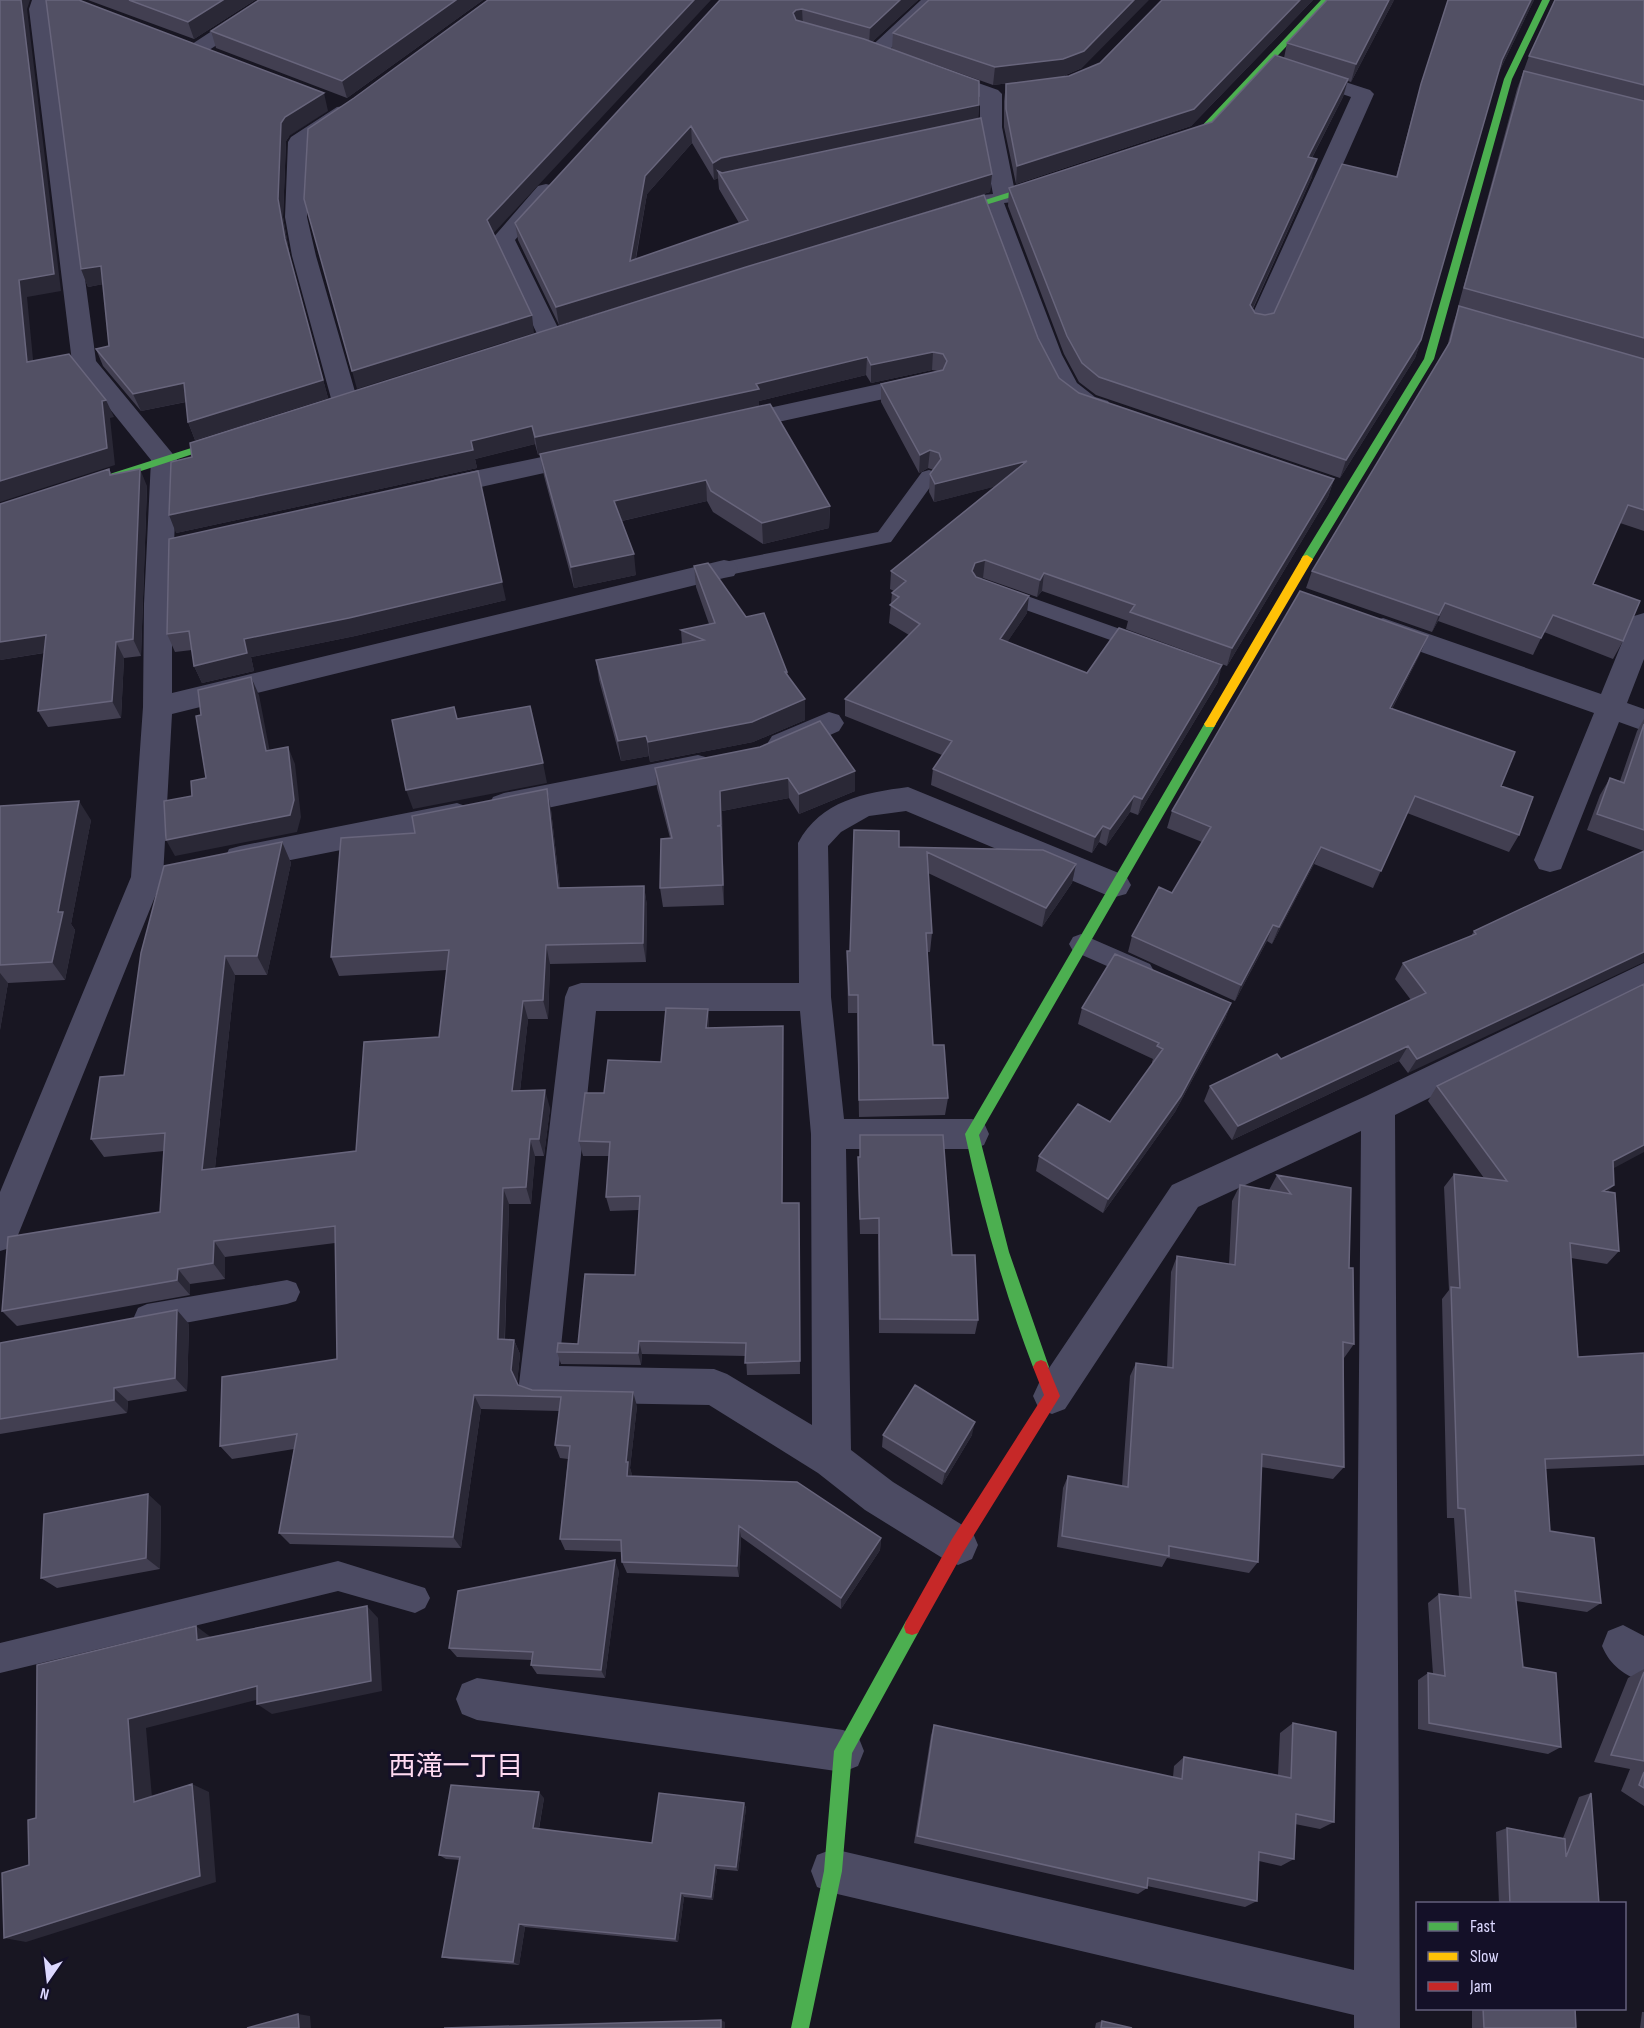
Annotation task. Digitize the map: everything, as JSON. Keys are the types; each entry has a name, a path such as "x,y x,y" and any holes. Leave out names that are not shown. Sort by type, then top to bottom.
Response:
{"street":[{"path":"3,1220 158,875 158,604 174,545 164,459 84,362 39,9 42,0"},
{"path":"196,50 273,0"},
{"path":"933,0 869,51 991,94 1012,92"},
{"path":"1156,147 1200,132 1326,0"},
{"path":"1052,1396 1015,1302 984,1192 972,1134 1237,679 1298,598 1336,488 1429,359 1456,315 1508,79 1546,0"},
{"path":"174,41 218,58"},
{"path":"1260,324 1363,94 1266,63"},
{"path":"1508,79 1531,85"},
{"path":"991,94 985,128 998,199 1050,355 1067,388 1086,403 1118,414"},
{"path":"327,100 354,106 299,142 296,217 304,256 345,402"},
{"path":"551,338 502,238 558,179"},
{"path":"933,218 1059,179"},
{"path":"710,429 932,380"},
{"path":"0,513 243,435"},
{"path":"407,495 605,452"},
{"path":"158,706 724,569"},
{"path":"1353,617 1644,720"},
{"path":"1550,860 1644,623"},
{"path":"760,754 829,723"},
{"path":"216,863 726,761"},
{"path":"832,1459 828,1134 814,997 813,843 830,824 863,805 908,799 1115,885"},
{"path":"800,2028 832,1871 843,1752 958,1545 1052,1396 1185,1196 1378,1107 1644,976"},
{"path":"814,997 581,997 538,1384 714,1388 832,1459 879,1496 958,1545"},
{"path":"832,1871 1377,2013 1378,1107"},
{"path":"828,1134 972,1134"},
{"path":"477,1700 843,1752"}],"lane":[{"path":"724,569 884,537 929,476"},
{"path":"982,587 1159,651"},
{"path":"1214,671 1237,679"},
{"path":"1081,944 1163,980"},
{"path":"126,1321 287,1292"},
{"path":"0,1658 338,1576 414,1598"}],"building":[{"path":"0,0 21,0 54,274 19,280 27,362 69,354 106,400 102,401 107,448 0,481"},
{"path":"46,0 79,0 324,93 285,117 281,123 278,199 285,239 323,380 188,422 184,383 133,394 96,349 109,346 101,266 81,269"},
{"path":"129,0 223,0 188,22"},
{"path":"259,0 456,0 342,81 211,31"},
{"path":"488,0 694,0 487,220 532,315 352,371 304,199 308,129"},
{"path":"720,0 900,0 870,28 802,9 793,13 796,20 864,39 979,81 979,105 721,158 713,163 691,126 645,176 630,261 748,220 718,171 722,173 981,118 992,174 556,307 515,223"},
{"path":"929,0 1134,0 1084,51 1063,59 995,67 893,33"},
{"path":"1162,0 1300,0 1194,109 1017,166 1006,109 1006,84 1069,76 1100,63"},
{"path":"1327,0 1389,0 1356,64 1287,43"},
{"path":"1448,0 1531,0 1502,60 1421,340 1346,460 1099,377 1082,363 1067,336 1009,188 1212,122 1275,55 1348,79 1308,157 1317,159 1250,305 1255,313 1265,315 1274,313 1342,164 1397,177 1421,84"},
{"path":"1555,0 1644,0 1644,85 1529,56"},
{"path":"1524,71 1644,101 1644,338 1464,288"},
{"path":"984,195 1038,338 1059,378 1079,393 1334,479 1232,648 1130,612 1135,605 1044,573 1040,580 985,560 975,563 972,571 976,577 1029,596 1000,639 1087,673 1119,628 1222,665 1142,799 1134,796 1110,829 1103,826 1095,837 933,769 952,741 845,699 920,624 890,605 899,597 892,593 906,581 891,571 1027,461 935,484 930,474 941,459 939,453 930,450 920,455 881,384 943,370 947,361 943,354 933,352 871,365 867,357 756,384 759,389 535,437 532,426 471,441 473,450 169,515 171,462 192,457 190,443 746,267"},
{"path":"1459,306 1644,359 1644,510 1628,505 1593,584 1640,601 1623,641 1553,615 1541,638 1445,603 1439,615 1312,571 1450,342"},
{"path":"770,404 830,506 762,523 711,491 706,480 614,501 634,554 571,567 540,454"},
{"path":"109,469 110,475 140,469 133,639 116,642 112,701 38,711 46,635 0,642 0,504"},
{"path":"478,471 502,582 349,618 244,639 247,653 194,666 189,631 167,634 169,539"},
{"path":"708,563 746,617 764,613 787,672 785,672 805,699 752,722 648,742 646,736 618,741 596,660 704,640 681,630 715,623 694,566"},
{"path":"1300,591 1428,636 1390,708 1515,752 1501,786 1533,797 1519,835 1415,796 1381,871 1321,847 1279,927 1273,925 1241,985 1132,936 1159,887 1172,893 1211,827 1172,811"},
{"path":"251,677 266,751 288,747 294,800 290,815 166,840 164,801 192,796 191,781 206,778 196,716 201,715 198,690"},
{"path":"530,706 543,763 406,790 392,720 454,707 457,719"},
{"path":"820,721 855,771 799,794 788,778 720,791 721,825 717,826 721,826 723,885 660,888 661,839 672,838 655,768 760,747"},
{"path":"1644,724 1644,830 1597,814 1610,778 1624,783"},
{"path":"547,789 558,888 644,886 643,943 546,945 543,1000 523,1001 512,1091 545,1090 539,1139 530,1139 526,1187 503,1188 498,1339 514,1340 511,1370 518,1385 532,1390 633,1392 626,1462 628,1462 627,1476 797,1482 881,1538 841,1598 739,1526 737,1566 622,1562 621,1540 560,1539 570,1446 555,1445 561,1397 474,1395 453,1537 279,1533 297,1434 220,1446 222,1377 337,1359 335,1226 214,1241 213,1263 178,1269 177,1280 2,1311 8,1237 160,1212 165,1133 91,1139 100,1077 124,1075 141,953 164,866 282,842 257,956 225,956 202,1170 356,1151 364,1042 439,1037 449,950 331,957 341,838 415,833 412,816"},
{"path":"79,801 58,912 63,912 52,962 0,965 0,806"},
{"path":"854,830 899,831 899,847 1043,850 1076,864 1046,908 927,852 932,933 926,933 933,1045 944,1045 948,1098 859,1100 858,995 849,995 847,951 850,951"},
{"path":"1644,851 1644,952 1417,1059 1408,1046 1238,1126 1210,1086 1277,1054 1281,1059 1426,993 1403,963 1476,934 1474,931"},
{"path":"1115,954 1231,1003 1181,1096 1108,1199 1039,1156 1078,1104 1110,1122 1163,1049 1157,1046 1159,1043 1082,1008"},
{"path":"1644,984 1644,1145 1613,1161 1614,1185 1603,1191 1615,1193 1619,1251 1570,1243 1578,1357 1644,1353 1644,1455 1545,1459 1550,1531 1594,1538 1601,1603 1515,1591 1523,1667 1556,1673 1561,1747 1429,1723 1428,1673 1445,1676 1439,1594 1471,1598 1465,1509 1458,1508 1451,1287 1460,1288 1454,1174 1507,1181 1437,1086"},
{"path":"666,1008 708,1009 706,1028 783,1026 782,1203 799,1203 800,1361 745,1363 746,1343 639,1341 638,1353 557,1352 558,1343 578,1344 585,1274 635,1275 640,1196 606,1197 610,1142 579,1141 585,1093 604,1093 608,1060 661,1062"},
{"path":"860,1135 943,1135 952,1255 975,1255 978,1320 880,1319 879,1218 860,1219 858,1157 860,1157"},
{"path":"1277,1175 1351,1188 1349,1268 1353,1268 1354,1344 1343,1342 1344,1467 1262,1454 1258,1562 1169,1546 1169,1556 1062,1536 1068,1476 1128,1487 1136,1363 1173,1368 1177,1256 1235,1265 1240,1185 1291,1194"},
{"path":"177,1310 175,1378 114,1388 114,1400 0,1419 0,1343"},
{"path":"915,1385 975,1422 945,1472 883,1435"},
{"path":"148,1494 146,1558 41,1578 44,1514"},
{"path":"615,1560 601,1670 531,1665 533,1652 449,1648 458,1591"},
{"path":"367,1606 371,1681 257,1704 257,1686 128,1719 134,1802 192,1784 200,1876 4,1938 2,1873 29,1865 28,1820 36,1818 37,1665 196,1626 197,1640"},
{"path":"1644,1672 1644,1761 1611,1755"},
{"path":"1293,1723 1336,1732 1334,1822 1296,1814 1294,1859 1259,1852 1257,1901 1148,1878 1147,1888 917,1836 934,1725 1182,1779 1184,1757 1291,1778"},
{"path":"1644,1772 1644,1788 1639,1785"},
{"path":"451,1785 539,1792 533,1828 652,1843 659,1793 744,1803 736,1867 715,1865 711,1897 681,1893 675,1939 519,1924 513,1962 442,1957 460,1857 439,1855"},
{"path":"1591,1793 1599,1902 1510,1902 1507,1828 1565,1839 1566,1857"},
{"path":"1483,2010 1575,2010 1576,2028 1484,2028"},
{"path":"298,2014 299,2028 247,2028"},
{"path":"721,2020 721,2028 444,2028"},
{"path":"1102,2021 1132,2028 1101,2028"}],"traffic: fast":[{"path":"1168,143 1200,133 1326,0"},
{"path":"1307,559 1429,359 1508,79 1546,0"},
{"path":"943,215 1051,182"},
{"path":"0,513 235,437"},
{"path":"1041,1367 1001,1252 972,1134 1210,724"},
{"path":"800,2028 833,1871 843,1751 912,1627"}],"traffic: slow":[{"path":"1210,724 1307,559"}],"traffic: jam":[{"path":"912,1627 958,1545 1052,1396 1041,1367"}],"district":[{"name":"西滝一丁目","path":"456,1766"}]}
